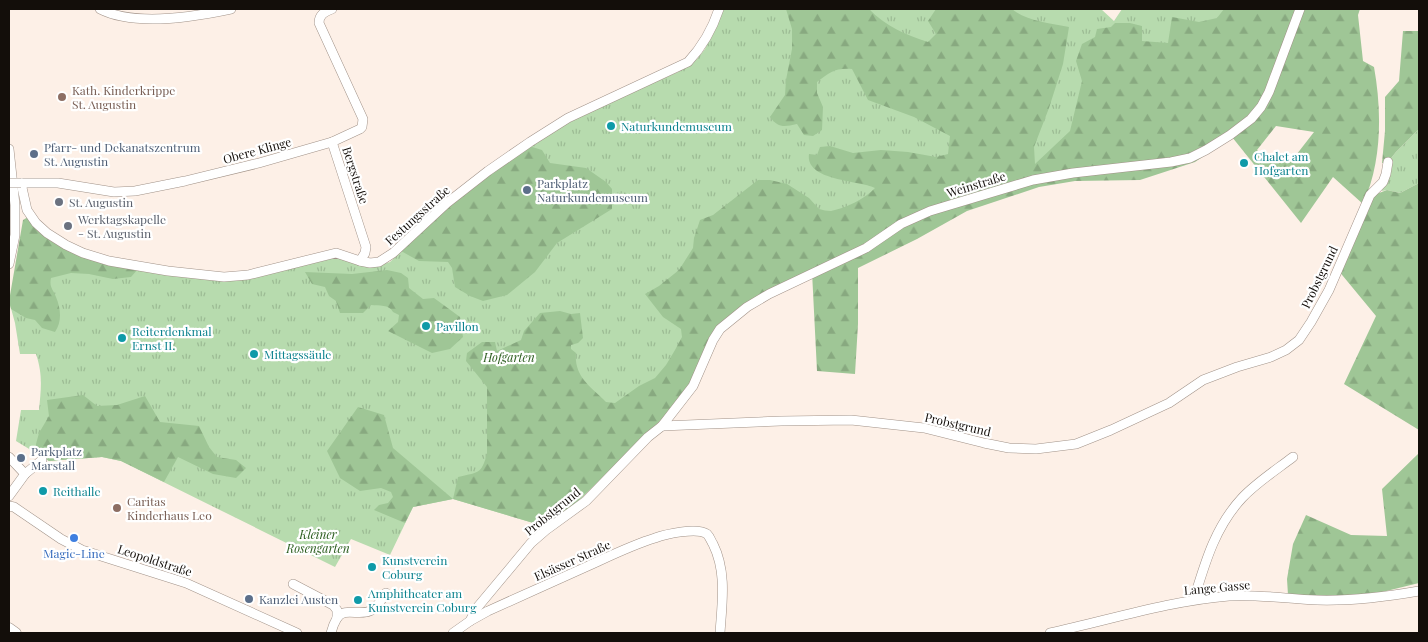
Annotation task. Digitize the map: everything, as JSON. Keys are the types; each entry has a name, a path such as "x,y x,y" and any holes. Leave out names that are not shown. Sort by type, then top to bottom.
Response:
{"street":[{"path":"100,9 128,18 160,19 208,14 231,9"},
{"name":"Bergstraße","path":"332,9 320,16 319,23 363,119 360,129 332,142 366,247 360,261"},
{"name":"Festungsstraße","path":"21,183 28,210 36,223 66,245 82,253 109,261 168,271 224,277 248,275 336,253 360,261 375,263 383,261 447,203 481,176 530,142 560,123 688,62 700,49 719,9"},
{"name":"Weinstraße","path":"662,426 693,386 713,340 720,329 732,318 769,294 866,248 901,224 930,211 1033,180 1190,158 1230,135 1250,119 1261,107 1270,92 1300,9"},
{"name":"Obere Klinge","path":"9,183 58,183 102,191 135,191 259,163 332,142"},
{"path":"9,149 15,205 15,235 9,264"},
{"name":"Probstgrund","path":"470,621 476,609 531,543 586,501 648,437 662,426 851,420 924,428 1009,448 1036,449 1076,444 1169,403 1204,380 1286,350 1299,340 1329,290 1370,195 1383,182 1388,162"},
{"path":"1194,599 1212,544 1233,510 1242,498 1293,457"},
{"path":"10,460 25,474"},
{"path":"9,496 25,474 42,460"},
{"name":"Leopoldstraße","path":"9,506 14,507 61,539 82,550 186,582 297,633"},
{"name":"Elsässer Straße","path":"453,633 488,611 653,538 679,532 702,532 708,536 718,554 722,573 720,633"},
{"path":"293,584 332,604 336,610 337,618"},
{"name":"Lange Gasse","path":"1050,633 1194,599 1244,595 1344,600 1419,591"},
{"path":"330,633 337,618 344,612 360,613 369,611 378,606 386,594"},
{"path":"9,628 16,633"}],"green space":[{"name":"Hofgarten","path":"722,9 1101,9 1114,21 1122,9 1298,9 1270,85 929,208 730,317 599,481 547,527 453,499 413,507 390,555 351,539 335,567 121,461 102,457 49,461 16,441 21,410 39,410 41,375 36,354 20,354 9,301 85,257 230,281 333,257 377,266 390,262 449,206 505,163 555,129 678,72 697,59 705,49"},
{"path":"786,9 869,9 896,29 928,42 936,34 928,21 936,9 1012,9 1031,19 1069,27 1063,64 1034,147 1035,164 1070,131 1082,81 1076,61 1082,44 1095,37 1097,29 1111,27 1115,23 1130,23 1142,26 1142,41 1168,43 1172,17 1199,22 1217,18 1224,9 1360,9 1358,15 1363,61 1374,67 1379,119 1379,136 1374,171 1363,204 1333,177 1301,223 1232,137 1195,162 1140,180 1075,181 1039,187 967,211 917,239 858,268 858,324 855,374 817,371 812,272 730,317 697,374 670,411 578,501 547,527 453,499 458,477 478,472 483,466 487,454 487,387 466,361 467,353 482,342 495,342 497,351 521,340 524,331 540,313 560,311 571,314 580,313 583,338 578,343 571,345 571,349 576,353 577,368 583,379 606,402 615,403 639,386 655,378 666,365 682,337 681,329 663,317 645,294 659,286 679,270 693,248 700,220 713,215 758,180 770,180 787,184 809,198 819,209 830,211 843,208 855,202 875,188 824,175 815,170 810,163 809,154 817,155 820,147 830,146 853,153 881,150 936,157 948,154 950,136 914,117 868,100 852,69 833,71 817,82 817,93 823,107 822,130 813,136 804,135 797,124 785,126 776,123 770,117 785,95 792,49 792,29","holes":["1276,126 1314,132 1293,159 1278,154 1264,156 1257,150"]},
{"path":"1403,31 1419,31 1419,129 1388,162 1382,163 1385,131 1385,97 1399,81"},
{"path":"1419,129 1419,183 1400,193 1387,190 1382,191 1390,173 1388,162"},
{"path":"529,146 542,150 550,163 586,168 606,182 612,189 612,209 557,243 535,272 507,295 483,301 455,287 452,268 448,262 419,261 401,251 449,206"},
{"path":"1419,183 1419,430 1344,384 1376,316 1338,270 1371,196 1387,190 1400,193"},
{"path":"28,217 43,233 138,269 131,277 113,279 89,274 71,273 51,278 51,286 59,306 60,320 55,332 42,328 35,320 26,318 11,309 9,301 23,220"},
{"path":"387,270 401,273 408,278 409,288 423,299 434,298 460,317 463,337 450,349 432,353 388,331 398,322 399,315 391,309 371,305 363,313 340,313 336,301 329,296 325,287 312,284 305,272 352,274"},
{"path":"83,395 97,406 117,405 145,396 160,422 199,426 209,447 217,457 236,460 246,468 236,478 213,474 178,457 164,482 121,461 102,457 49,461 36,453 39,433 49,416 47,400"},
{"path":"358,407 384,415 393,448 453,499 413,507 405,523 374,510 379,505 388,503 393,497 391,492 381,488 360,491 340,478 327,451"},
{"path":"1419,453 1419,583 1370,595 1317,597 1288,595 1287,579 1293,544 1306,515 1351,535 1387,536 1382,489"}],"place":[{"name":"Kath. Kinderkrippe St. Augustin","path":"62,97"},
{"name":"Naturkundemuseum","path":"611,126"},
{"name":"Pfarr- und Dekanatszentrum St. Augustin","path":"34,154"},
{"name":"Chalet am Hofgarten","path":"1244,163"},
{"name":"Parkplatz Naturkundemuseum","path":"527,190"},
{"name":"St. Augustin","path":"59,202"},
{"name":"Werktagskapelle - St. Augustin","path":"68,226"},
{"name":"Pavillon","path":"426,326"},
{"name":"Reiterdenkmal Ernst II.","path":"122,338"},
{"name":"Mittagssäule","path":"254,354"},
{"name":"Parkplatz Marstall","path":"21,458"},
{"name":"Reithalle","path":"43,491"},
{"name":"Caritas Kinderhaus Leo","path":"117,508"},
{"name":"Magic-Line","path":"74,538"},
{"name":"Kunstverein Coburg","path":"372,567"},
{"name":"Kanzlei Austen","path":"249,599"},
{"name":"Amphitheater am Kunstverein Coburg","path":"358,600"}],"park label":[{"name":"Kleiner Rosengarten","path":"318,541"}]}
